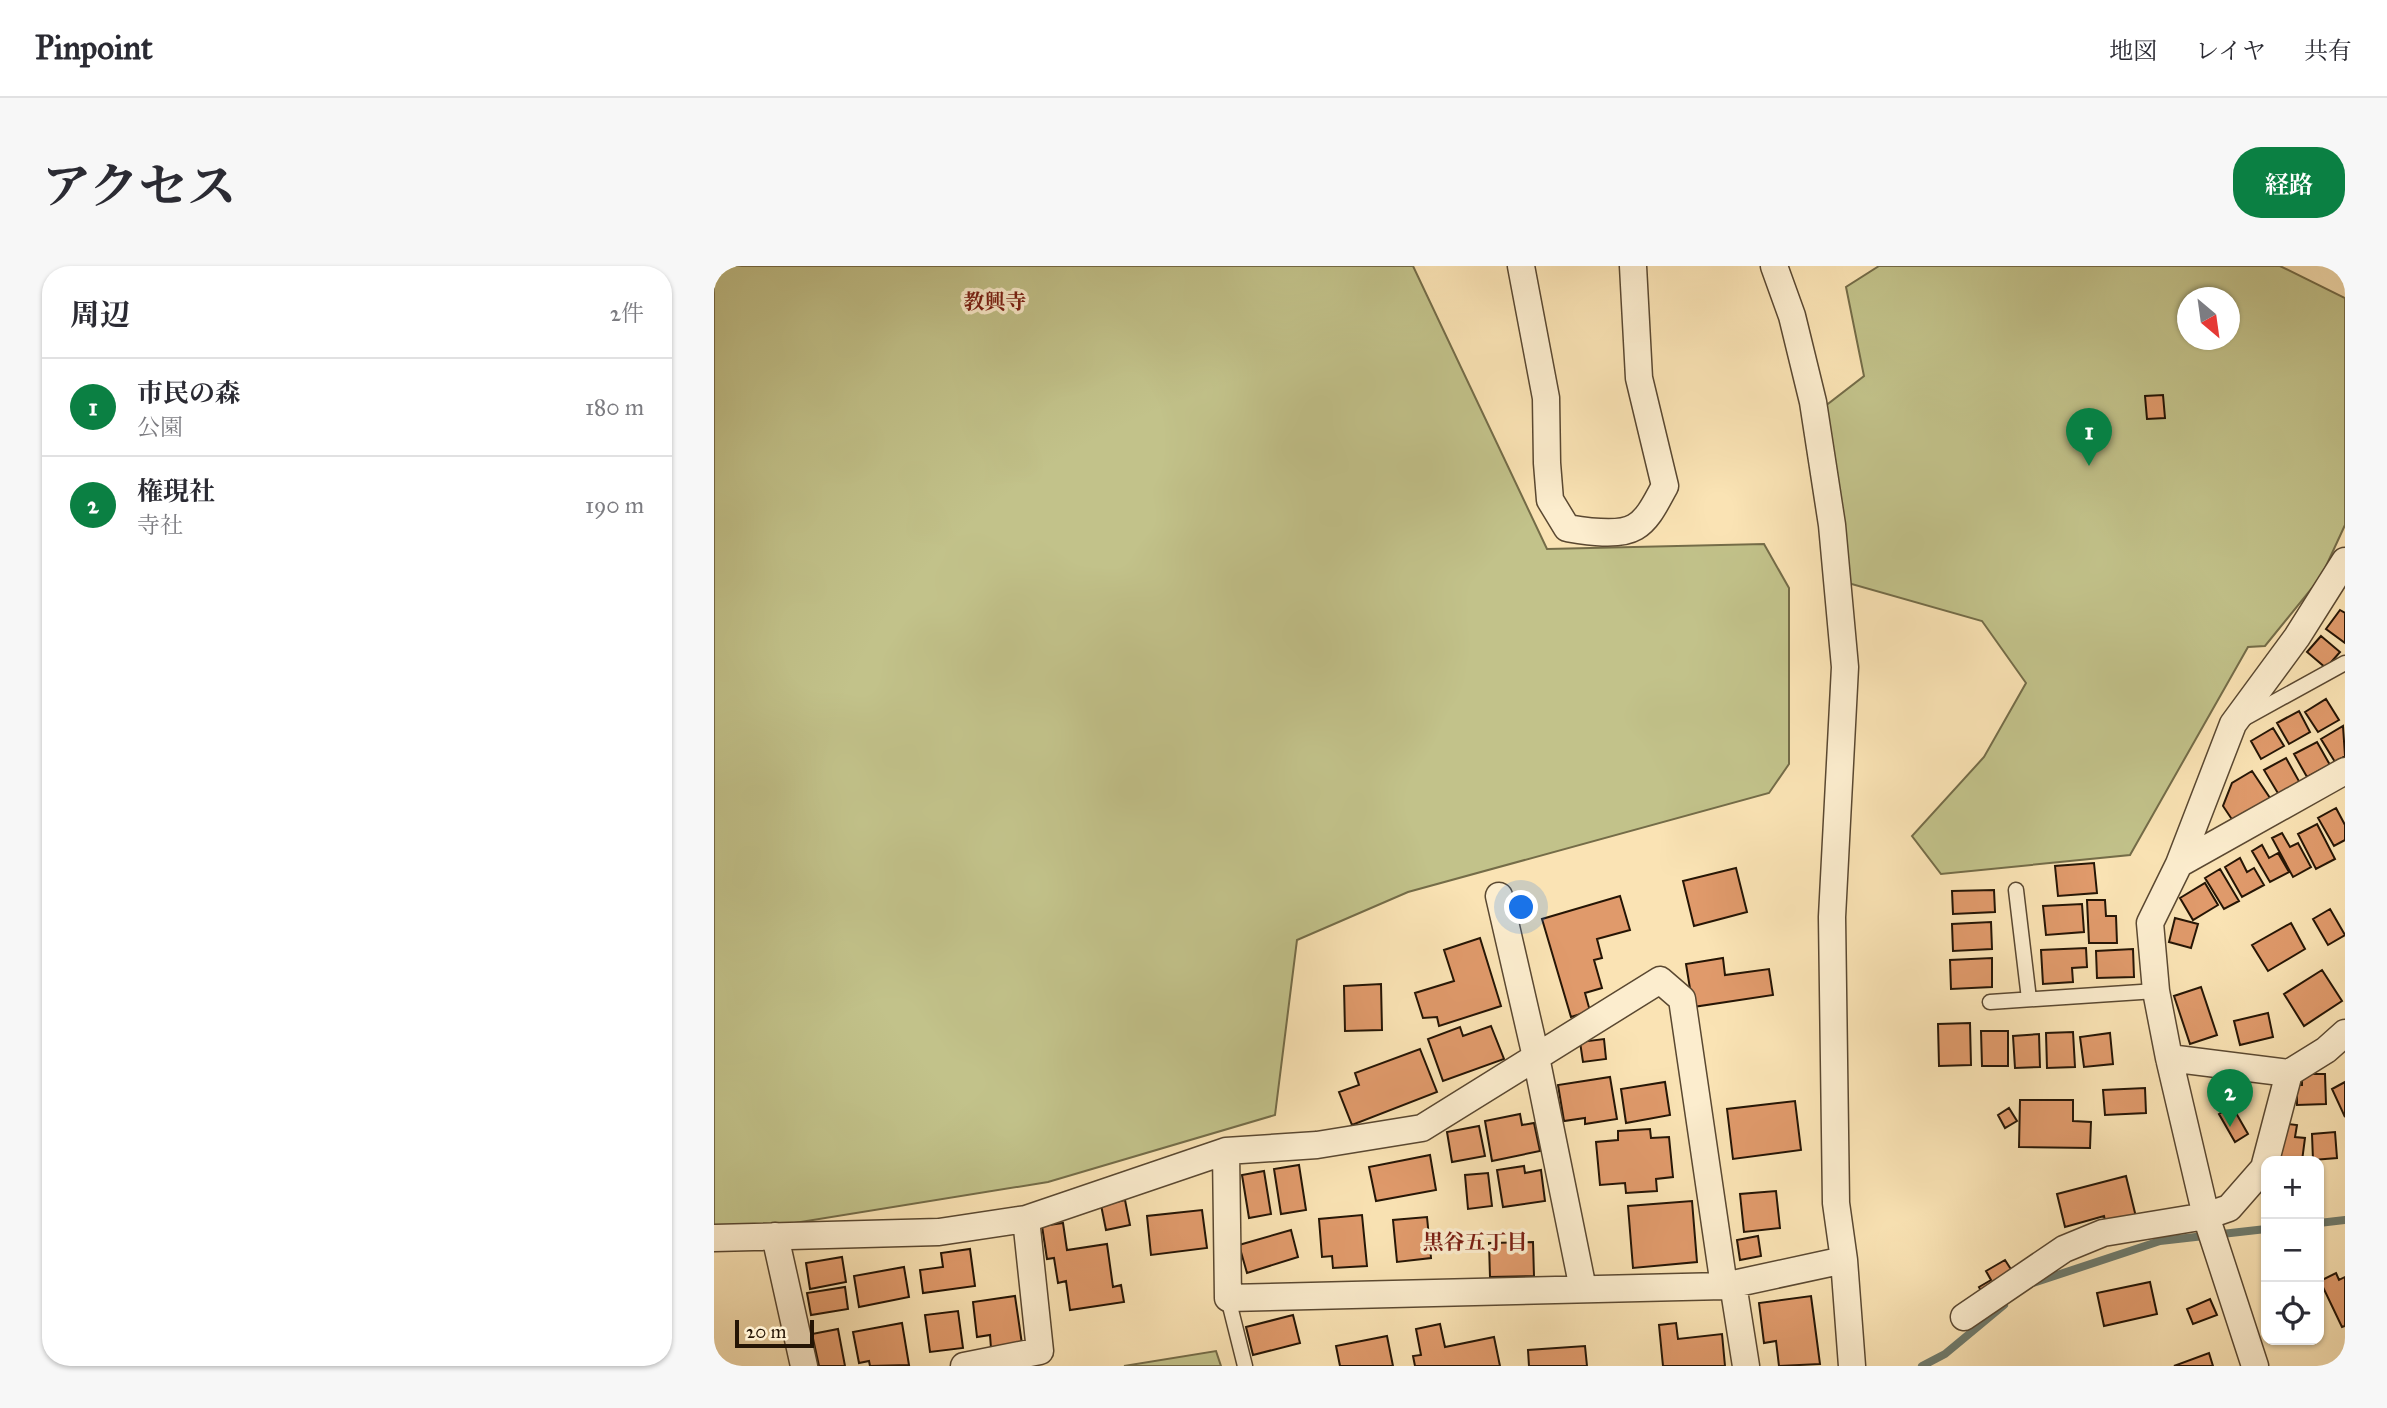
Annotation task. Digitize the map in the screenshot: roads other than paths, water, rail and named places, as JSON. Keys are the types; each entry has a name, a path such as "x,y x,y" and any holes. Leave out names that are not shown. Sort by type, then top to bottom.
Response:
{"street":[{"path":"1521,266 1546,397 1550,500 1567,528 1600,534 1634,527 1653,508 1665,486 1639,378 1633,266"},
{"path":"1774,266 1792,316 1813,402 1832,524 1845,667 1832,918 1836,1203 1844,1260 1852,1366"},
{"path":"2255,1366 2211,1230 2169,1058 2156,990 2150,923 2179,864 2233,724 2297,636 2345,561"},
{"path":"2179,864 2345,771"},
{"path":"1499,896 1536,1057 1583,1289"},
{"path":"714,1238 939,1232 1026,1219 1226,1151 1317,1145 1422,1128 1660,980 1682,999 1728,1285 1746,1366"},
{"path":"2169,1058 2289,1073 2345,1034"},
{"path":"1964,1317 2064,1249 2103,1233 2211,1230 2264,1168 2289,1073"},
{"path":"1226,1151 1228,1298 1728,1285 1844,1260"},
{"path":"964,1366 1040,1351 1026,1219"},
{"path":"775,1236 804,1366"}],"lane":[{"path":"2233,724 2345,663"},
{"path":"2016,890 2029,999"},
{"path":"1990,1002 2156,990"},
{"path":"1228,1298 1245,1366"}],"waterway":[{"path":"2324,1222 2345,1220"},
{"path":"2030,1284 2160,1241 2261,1230"},
{"path":"1922,1366 1945,1354 2004,1305"}],"place":[{"name":"市民の森","path":"2089,466"},
{"name":"権現社","path":"2230,1127"}],"district":[{"name":"教興寺","path":"995,302"},
{"name":"黒谷五丁目","path":"1475,1242"}]}
